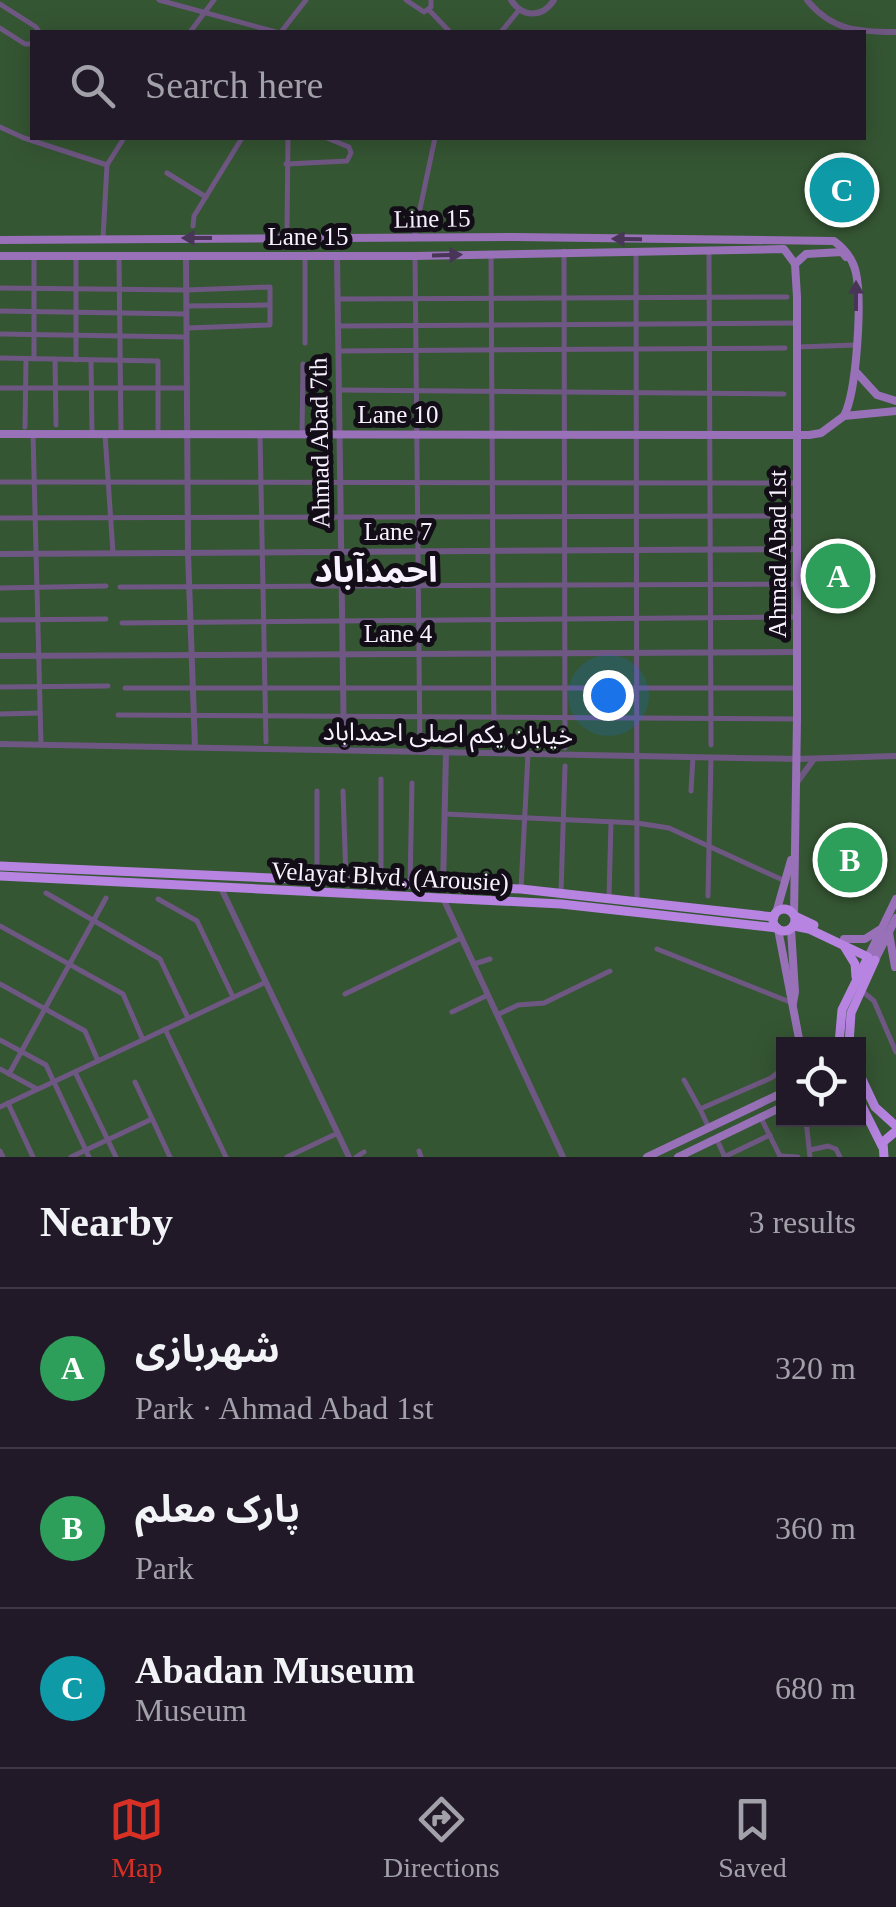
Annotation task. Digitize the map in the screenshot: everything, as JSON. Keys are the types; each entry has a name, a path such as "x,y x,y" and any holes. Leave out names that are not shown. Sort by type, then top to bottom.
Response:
{"main road":[{"path":"514,237 517,252"},
{"path":"241,256 242,238"},
{"name":"Line 15","path":"0,240 824,240 842,246 852,264"},
{"name":"Lane 15","path":"0,256 415,256 784,249 794,261 806,254 842,252 852,264"},
{"name":"Ahmad Abad 1st","path":"794,261 794,851"},
{"path":"844,416 852,399 856,371 856,272 852,264"},
{"path":"856,371 877,395 896,401"},
{"name":"Lane 10","path":"0,434 796,434 820,432 844,416 896,412"},
{"path":"794,851 775,915 799,1037"},
{"path":"793,1002 794,851"},
{"name":"Velayat Blvd. (Arousie)","path":"0,866 29,873"},
{"name":"Velayat Blvd. (Arousie)","path":"0,876 29,873 332,893 443,893 521,889 775,915 785,909 794,921 777,929 443,893 410,885 47,874"},
{"path":"310,892 314,881"},
{"path":"332,893 333,881"},
{"path":"546,903 550,897 547,891"},
{"path":"561,892 561,904"},
{"path":"840,1037 842,1010 886,930 896,899"},
{"path":"843,942 865,939 886,930 896,918"},
{"path":"794,921 873,956"},
{"path":"886,930 896,967"},
{"path":"843,942 855,964 857,988 849,1037"},
{"path":"866,1087 875,1106 896,1128 885,1138 883,1152"},
{"path":"647,1157 776,1096"},
{"path":"678,1157 776,1109"},
{"path":"866,1115 883,1152"},
{"path":"729,1118 734,1129"}],"street":[{"path":"159,0 270,30"},
{"path":"191,30 214,0"},
{"path":"280,30 306,0"},
{"path":"406,0 418,11 429,10"},
{"path":"429,10 431,0"},
{"path":"511,0 519,10 540,14 554,0"},
{"path":"807,0 818,14 851,30"},
{"path":"0,4 38,30"},
{"path":"429,10 448,30"},
{"path":"503,30 519,10"},
{"path":"0,28 30,44"},
{"path":"866,32 896,32"},
{"path":"0,126 30,140"},
{"path":"30,140 107,165"},
{"path":"103,238 107,165 123,140"},
{"path":"193,226 194,216 241,140"},
{"path":"287,228 288,140"},
{"path":"286,164 347,161 349,147 331,140"},
{"path":"413,239 435,140"},
{"path":"168,173 206,197"},
{"path":"709,249 711,745"},
{"path":"636,251 637,901"},
{"path":"564,252 565,748"},
{"path":"491,253 494,754"},
{"path":"34,255 34,359"},
{"path":"76,255 76,360"},
{"path":"119,255 121,434"},
{"path":"186,255 188,553 195,748"},
{"path":"305,256 305,343"},
{"name":"Ahmad Abad 7th","path":"337,256 344,750"},
{"path":"415,256 420,752"},
{"path":"0,288 270,287 270,325 120,336 0,334"},
{"path":"337,299 787,297"},
{"path":"0,310 120,313 270,305"},
{"path":"338,326 796,324"},
{"path":"796,347 856,345"},
{"path":"338,350 785,348"},
{"path":"0,358 158,361 158,434"},
{"path":"24,427 26,359"},
{"path":"55,359 56,425"},
{"path":"91,360 92,434"},
{"path":"302,434 303,364"},
{"path":"0,388 187,388"},
{"path":"338,390 784,394"},
{"path":"33,434 41,744"},
{"path":"106,434 113,553"},
{"path":"260,434 266,742"},
{"path":"0,482 796,482"},
{"path":"0,518 797,516"},
{"name":"Lane 7","path":"0,554 797,549"},
{"path":"120,587 797,584"},
{"path":"0,588 106,586"},
{"path":"122,623 797,617"},
{"path":"0,620 106,619"},
{"name":"Lane 4","path":"0,656 797,652"},
{"path":"0,687 108,686"},
{"path":"125,688 797,688"},
{"path":"0,714 40,713"},
{"path":"118,715 797,719"},
{"name":"خیابان یکم اصلی احمداباد","path":"0,744 797,760 896,756"},
{"path":"446,752 443,893 564,1157"},
{"path":"521,889 528,754"},
{"path":"691,791 692,758"},
{"path":"708,896 711,758"},
{"path":"796,786 814,759"},
{"path":"561,892 565,766"},
{"path":"381,779 381,884"},
{"path":"410,885 412,783"},
{"path":"314,881 317,791"},
{"path":"343,791 346,882"},
{"path":"446,814 670,828 785,881"},
{"path":"609,898 611,822"},
{"path":"221,888 338,1133 352,1157 364,1152"},
{"path":"46,893 160,959 188,1018"},
{"path":"9,1074 106,898"},
{"path":"158,899 197,921 234,997"},
{"path":"0,926 122,994 143,1040"},
{"path":"345,994 461,938"},
{"path":"657,949 793,1002"},
{"path":"873,956 896,967"},
{"path":"474,964 490,959"},
{"path":"498,1014 518,1005 544,1003 610,971"},
{"path":"0,1107 266,982"},
{"path":"0,984 84,1031 98,1061"},
{"path":"857,988 874,1001 896,1051"},
{"path":"452,1012 488,995"},
{"path":"165,1029 226,1157"},
{"path":"0,1040 46,1066 87,1154"},
{"path":"0,1069 38,1089"},
{"path":"75,1072 116,1157"},
{"path":"700,1109 776,1073"},
{"path":"684,1080 709,1128"},
{"path":"134,1082 170,1157"},
{"path":"8,1103 33,1157"},
{"path":"760,1116 779,1156 798,1157"},
{"path":"71,1157 87,1154 152,1119"},
{"path":"807,1127 810,1153 828,1146 836,1149 840,1157"},
{"path":"287,1157 338,1133"},
{"path":"716,1138 725,1157 770,1135"},
{"path":"304,1149 308,1157"}],"green space":[{"path":"0,0 896,0 896,1157 0,1157"}],"place":[{"name":"Abadan Museum","path":"842,190"},
{"name":"شهربازی","path":"838,576"},
{"name":"پارک معلم","path":"850,860"}],"district":[{"name":"احمدآباد","path":"376,570"}]}
